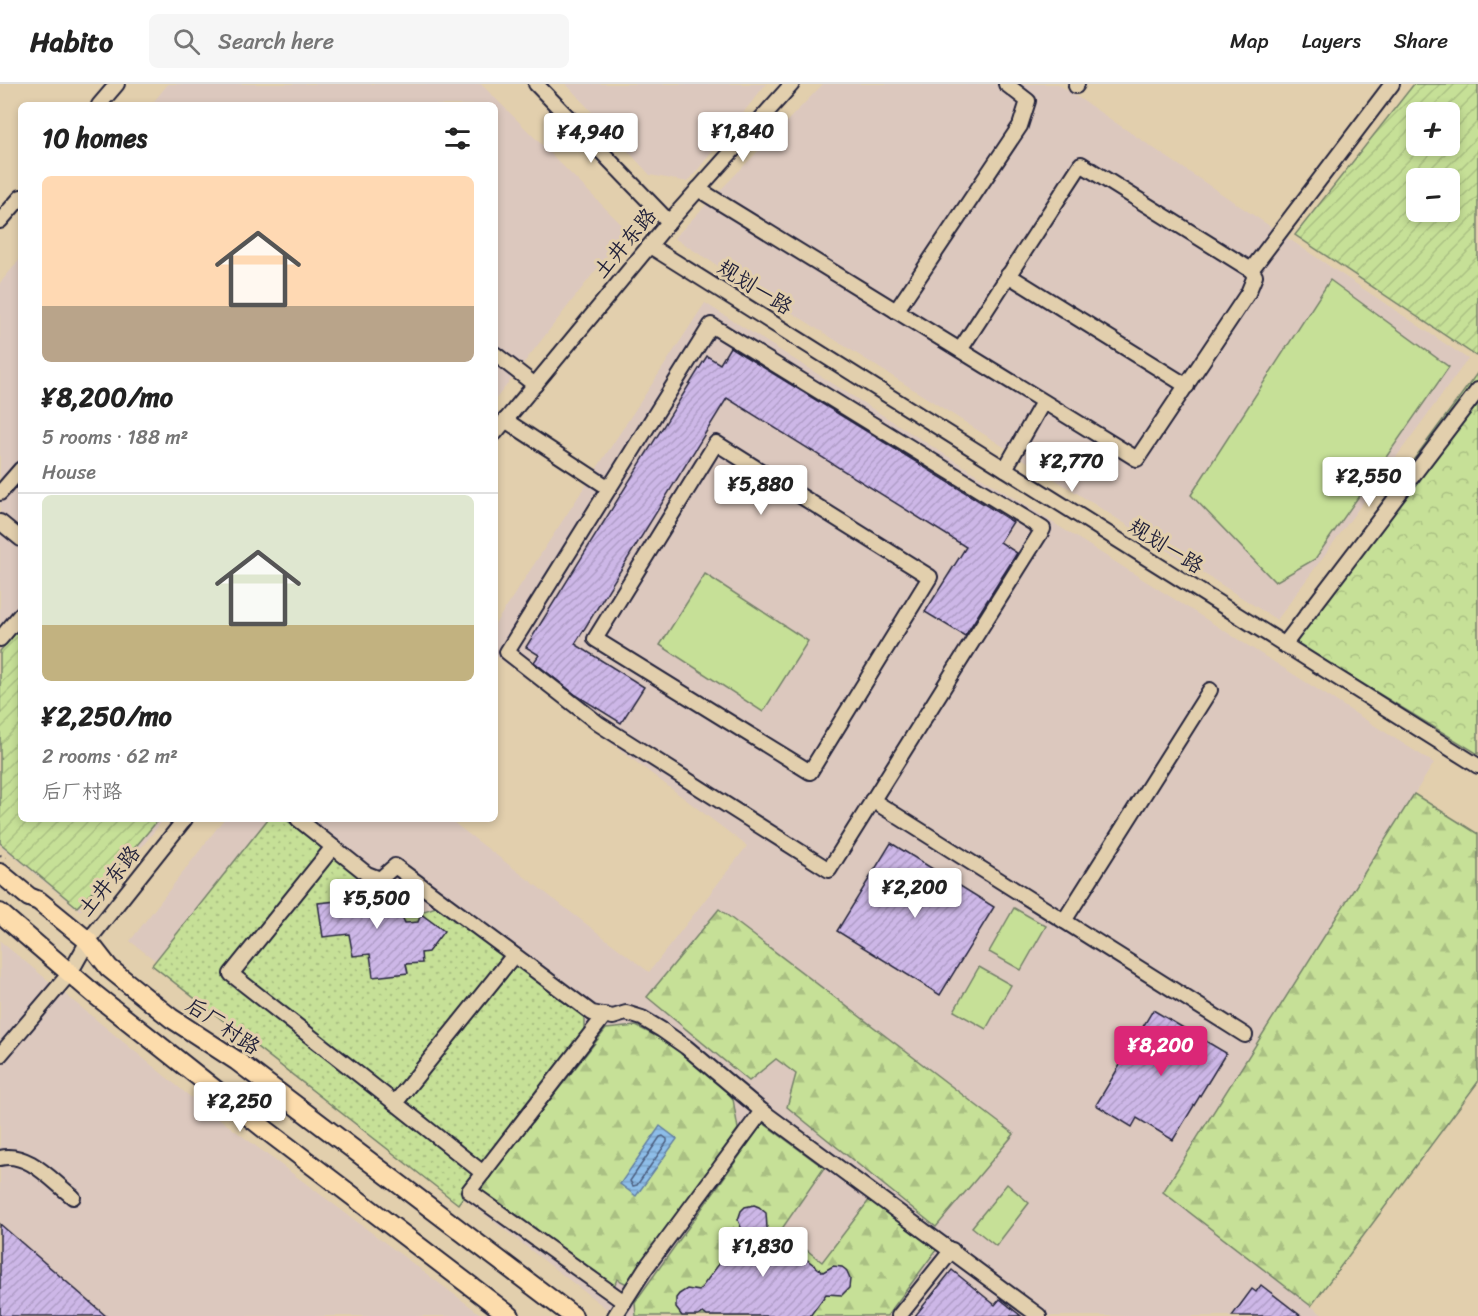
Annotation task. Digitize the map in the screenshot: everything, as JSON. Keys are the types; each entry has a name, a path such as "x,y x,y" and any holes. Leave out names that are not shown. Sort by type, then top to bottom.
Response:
{"main road":[{"name":"后厂村路","path":"0,873 29,897 39,901 87,941 109,968 171,1018 237,1062 573,1316"},
{"path":"0,913 70,973 497,1312"}],"street":[{"path":"102,102 117,84"},
{"path":"536,84 669,222"},
{"name":"土井东路","path":"498,429 669,222 792,84"},
{"path":"896,311 1020,126 1028,101 1006,84"},
{"path":"1251,270 1392,84"},
{"path":"698,189 1137,459 1248,293 1255,276 1251,270 1081,164 960,350"},
{"path":"0,221 18,200"},
{"name":"规划一路","path":"650,246 1478,766"},
{"path":"1008,275 1187,386"},
{"path":"711,325 1043,529 829,870 599,724 507,652 609,488 711,325"},
{"path":"498,356 535,385"},
{"path":"1284,645 1478,390"},
{"path":"1005,469 1044,402"},
{"path":"505,420 609,488"},
{"path":"716,444 930,576 810,772 595,639 716,444"},
{"path":"0,493 18,472"},
{"path":"0,522 18,537"},
{"path":"0,639 18,618"},
{"path":"1064,921 1210,690"},
{"path":"873,800 1245,1035"},
{"name":"土井东路","path":"0,1055 70,973 87,941 183,822"},
{"path":"302,822 367,874 380,879 395,866 592,1013 612,1017 626,1013 642,1018 662,1030 686,1047 762,1111 1039,1316"},
{"path":"333,847 231,974 483,1173"},
{"path":"395,1103 514,955"},
{"path":"605,1015 469,1191 624,1302"},
{"path":"615,1316 645,1269 762,1111"},
{"path":"0,1158 27,1160 73,1197"},
{"path":"899,1316 952,1250"}],"shaded area":[{"path":"168,84 481,84 627,230 498,396 498,102 153,102"},
{"path":"566,84 766,84 688,182 650,175"},
{"path":"823,84 1058,84 1468,359 1277,620 674,238"},
{"path":"18,262 18,822 162,822 129,863 80,911 0,845 0,283"},
{"path":"705,303 1434,763 1163,1191 1324,1316 616,1316 130,941 222,822 453,822 649,972 747,846 498,657 498,619"},
{"path":"0,941 193,1099 483,1316 0,1316"}],"green space":[{"path":"1414,84 1478,84 1478,354 1476,356 1295,235"},
{"path":"1330,280 1449,367 1315,559 1275,582 1191,495"},
{"path":"1478,372 1478,754 1284,636"},
{"path":"705,574 808,641 763,712 660,645"},
{"path":"18,630 18,822 156,822 126,858 77,907 0,843 0,651"},
{"path":"1414,794 1478,834 1478,1082 1311,1306 1163,1192"},
{"path":"266,822 289,822 409,916 442,905 584,1014 584,1034 458,1204 152,965"},
{"path":"1014,908 1046,926 1021,970 989,952"},
{"path":"719,909 1014,1134 936,1227 787,1107 796,1074 776,1059 749,1081 647,997"},
{"path":"979,967 1011,985 986,1029 954,1011"},
{"path":"636,1026 670,1043 720,1084 733,1099 738,1129 627,1284 617,1279 613,1289 478,1191 606,1029"},
{"path":"763,1123 824,1168 781,1230 822,1262 870,1199 937,1249 887,1316 636,1316 635,1302"},
{"path":"1007,1184 1029,1203 996,1246 972,1227"}],"water":[{"path":"660,1126 677,1139 636,1196 620,1184"}],"building":[{"path":"730,347 1013,522 1000,542 1017,553 965,636 925,612 966,547 727,398 575,644 644,687 621,723 576,695 534,662 539,655 526,647 707,356 720,364"},
{"path":"891,843 994,907 940,995 837,931"},
{"path":"369,884 375,887 365,896 392,904 399,910 405,923 418,922 421,914 444,931 428,952 421,953 422,963 406,964 408,973 373,977 370,954 353,956 349,934 323,937 318,903 337,901 336,886"},
{"path":"1153,1010 1226,1053 1173,1140 1137,1118 1132,1127 1096,1105"},
{"path":"754,1205 766,1213 767,1228 780,1239 799,1243 805,1251 801,1255 823,1272 833,1266 846,1270 850,1279 849,1288 842,1295 826,1294 810,1316 707,1316 703,1313 698,1316 682,1316 676,1308 676,1298 687,1289 699,1291 743,1232 738,1220 741,1211 745,1207"},
{"path":"0,1224 106,1316 0,1316"},
{"path":"952,1270 995,1305 1000,1299 1021,1316 915,1316"},
{"path":"1261,1285 1301,1316 1232,1316 1252,1289 1256,1292"}]}
